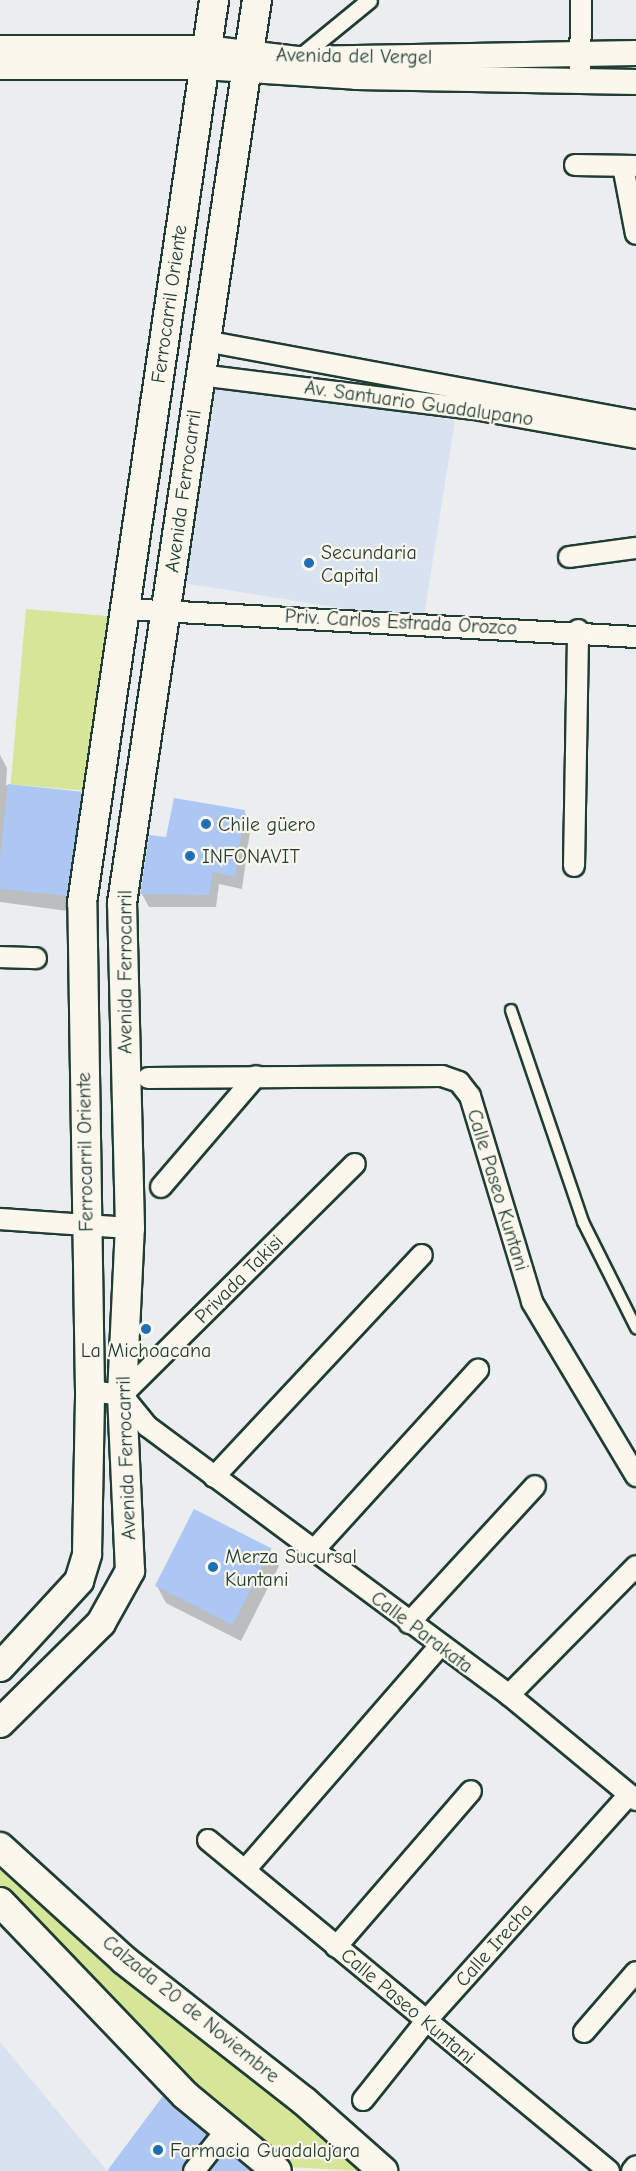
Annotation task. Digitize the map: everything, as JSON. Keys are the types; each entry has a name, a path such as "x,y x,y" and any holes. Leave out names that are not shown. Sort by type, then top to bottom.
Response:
{"main road":[{"name":"Ferrocarril Oriente","path":"8,1658 79,1581 87,1554 90,1391 82,903 214,0"},
{"name":"Avenida Ferrocarril","path":"0,1723 50,1679 101,1623 130,1571 122,1395 130,1228 122,903 257,0"},
{"path":"103,757 142,766"},
{"path":"82,963 123,966"},
{"path":"8,1658 50,1679"},
{"name":"Calzada 20 de Noviembre","path":"0,1847 124,1960 304,2101 382,2171"},
{"path":"0,1902 103,2014 227,2129 277,2171"}],"street":[{"path":"297,59 369,0"},
{"path":"580,81 581,0"},
{"name":"Avenida del Vergel","path":"0,48 204,57 247,62 580,81 636,82"},
{"name":"Avenida del Vergel","path":"247,62 297,59 636,53"},
{"name":"Avenida del Vergel","path":"0,68 204,57"},
{"path":"574,165 630,166 636,234"},
{"name":"Av. Santuario Guadalupano","path":"205,341 477,387 636,421"},
{"path":"306,387 310,360"},
{"name":"Av. Santuario Guadalupano","path":"200,375 474,409 636,438"},
{"path":"474,409 477,387"},
{"path":"569,557 636,548"},
{"path":"124,609 166,612"},
{"name":"Priv. Carlos Estrada Orozco","path":"166,612 578,630 636,637"},
{"path":"574,866 578,630"},
{"path":"0,957 36,958"},
{"path":"161,1187 256,1076"},
{"name":"Calle Paseo Kuntani","path":"148,1078 442,1076 459,1082 470,1096 532,1302 636,1476"},
{"name":"Privada Takisi","path":"122,1395 355,1164"},
{"path":"0,1219 130,1228"},
{"path":"214,1477 422,1255"},
{"path":"314,1550 478,1370"},
{"path":"90,1391 122,1395"},
{"name":"Calle Parakata","path":"122,1395 147,1426 409,1623 509,1695 633,1798"},
{"path":"409,1623 535,1486"},
{"path":"509,1695 636,1566"},
{"path":"245,1870 441,1646"},
{"path":"336,1947 471,1791"},
{"name":"Calle Irecha","path":"363,2100 426,2021 633,1798"},
{"name":"Calle Paseo Kuntani","path":"208,1840 609,2171"},
{"path":"584,2032 636,1972"},
{"path":"194,2171 227,2129"},
{"path":"632,2171 636,2166"}],"lane":[{"path":"511,1010 583,1222 636,1328"}],"shaded area":[{"path":"205,381 455,421 423,621 173,582"},
{"path":"0,2042 107,2171 0,2171"}],"green space":[{"path":"26,609 118,617 102,792 11,784"},
{"path":"0,1870 361,2164 361,2171 287,2167 167,2072 0,1898"}],"building":[{"path":"8,784 82,792 71,896 0,889 0,860"},
{"path":"174,798 245,810 235,877 213,872 209,895 140,894 149,835 166,837"},
{"name":"Merza Sucursal Kuntani","path":"194,1509 272,1548 232,1625 155,1586"},
{"name":"Farmacia Guadalajara","path":"163,2096 207,2135 182,2171 107,2171"},
{"path":"226,2150 251,2171 209,2171"}],"place":[{"name":"Secundaria Capital","path":"309,563"},
{"name":"Chile güero","path":"206,824"},
{"name":"INFONAVIT","path":"190,856"},
{"name":"La Michoacana","path":"146,1329"},
{"name":"Merza Sucursal Kuntani","path":"213,1567"},
{"name":"Farmacia Guadalajara","path":"158,2150"}]}
